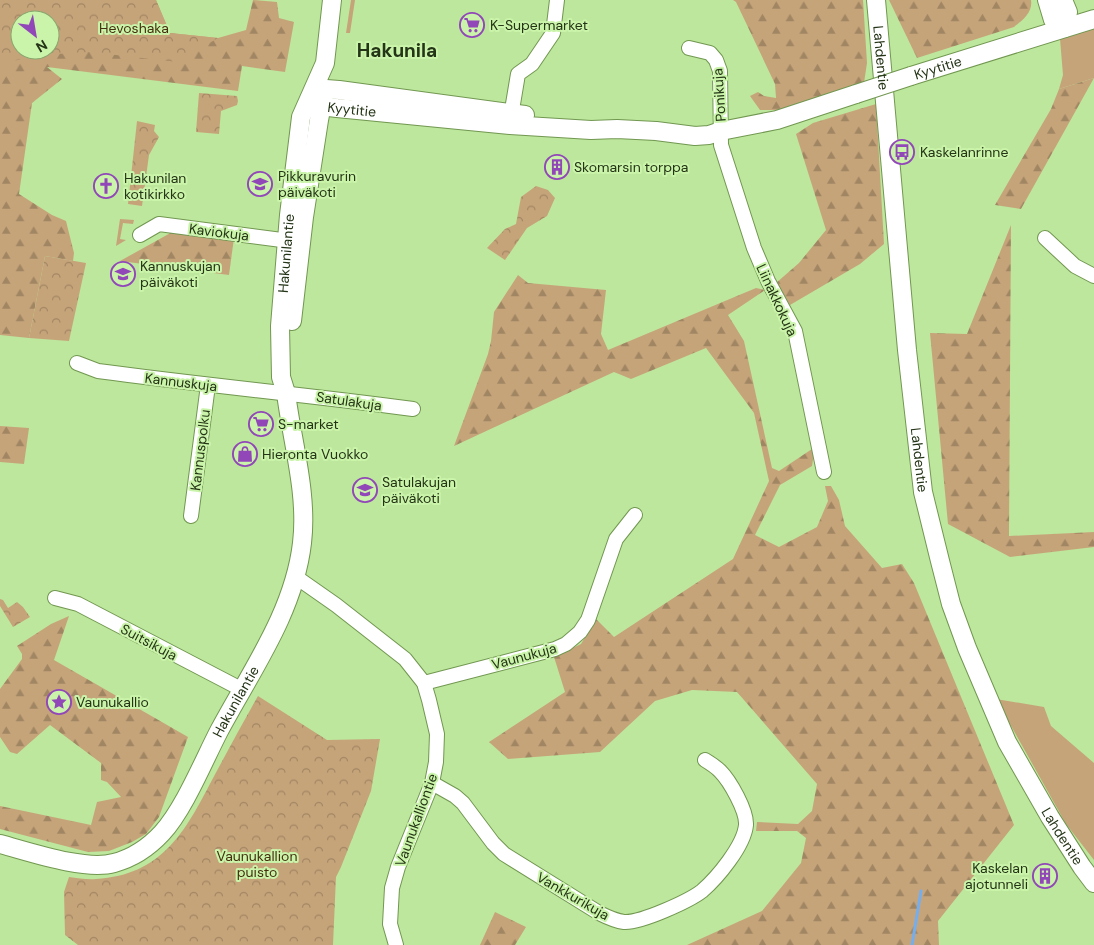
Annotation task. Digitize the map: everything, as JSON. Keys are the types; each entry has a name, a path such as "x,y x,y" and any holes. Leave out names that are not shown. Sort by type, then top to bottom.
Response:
{"main road":[{"name":"Hakunilantie","path":"319,98 332,0"},
{"name":"Hakunilantie","path":"0,844 91,865 113,864 149,846 172,820 284,611 296,577 302,544 303,506 282,377 280,326 293,241 301,117 319,98 339,0"},
{"name":"Lahdentie","path":"876,0 907,350 923,492 940,562 966,648 1007,742 1050,817 1094,883"},
{"path":"1047,0 1053,20 1064,28 1068,12 1062,0"},
{"name":"Kyytitie","path":"319,98 511,119 590,122 617,128 656,130 686,127 721,130 777,120 1094,18"}],"street":[{"path":"511,119 518,74 532,64 553,33 557,0"},
{"name":"Ponikuja","path":"689,48 710,53 719,66 721,130"},
{"name":"Liinakkokuja","path":"721,130 721,145 754,248 768,281 795,331 824,472"},
{"name":"Kaviokuja","path":"140,235 158,224 293,241"},
{"path":"1044,238 1075,266 1094,276"},
{"name":"Kannuskuja","path":"77,363 98,371 286,393"},
{"name":"Kannuspolku","path":"191,516 208,385"},
{"name":"Satulakuja","path":"286,393 412,409"},
{"name":"Vaunukuja","path":"424,683 555,649 566,644 580,632 588,620 616,539 635,515"},
{"name":"Vaunukalliontie","path":"296,577 398,653 418,673 424,683 437,734 436,762 432,783 398,867 392,888 390,924 396,945"},
{"name":"Suitsikuja","path":"55,598 78,604 241,689"},
{"name":"Vankkurikuja","path":"432,783 455,796 463,803 493,843 514,861 599,913 625,922 643,919 689,899 701,891 721,871 740,842 746,826 742,805 721,771 705,760"}],"green space":[{"path":"0,0 156,0 170,33 218,38 246,30 253,0 277,2 279,18 294,22 285,72 242,66 238,91 47,67 62,79 32,103 19,194 52,215 66,221 74,253 73,261 45,256 29,338 0,335"},
{"name":"Hevoshaka","path":"0,0 156,0 170,33 218,38 177,62 90,52 60,54 60,10 10,10 10,60 18,60 0,64"},
{"path":"351,0 355,0 350,33 346,33"},
{"path":"733,0 863,0 867,63 864,83 780,110 760,110 750,96 758,92 764,96 776,98 775,84 736,2"},
{"path":"889,0 1031,0 1031,4 1027,15 1014,27 917,58"},
{"path":"1094,28 1094,78 1059,89 1063,75 1060,39"},
{"path":"1094,78 1021,209 995,205 1051,109 1059,89"},
{"path":"199,93 237,96 237,105 221,111 219,134 196,132"},
{"path":"876,104 884,244 860,264 790,305 776,283 799,263 826,230 796,134 813,123"},
{"path":"137,121 155,125 154,131 159,137 149,155 142,206 128,204"},
{"path":"536,186 548,190 555,198 547,216 527,228 505,260 487,248 505,229 516,224 521,197"},
{"path":"120,219 134,220 133,224 123,223 120,239 126,240 116,246"},
{"path":"1011,225 1009,536 1094,532 1094,547 1010,557 948,524 930,333 967,334"},
{"path":"174,231 234,238 229,275 120,261"},
{"path":"45,256 86,263 69,341 29,338"},
{"path":"518,275 528,283 606,290 601,334 608,350 756,288 765,290 728,315 744,341 772,468 779,471 815,447 812,466 780,485 755,535 779,547 817,527 828,501 825,486 831,486 839,500 845,526 882,568 902,564 914,583 1014,825 938,921 939,945 687,945 762,911 801,863 806,838 797,831 756,831 757,822 798,824 812,811 817,784 737,692 692,690 655,701 600,752 508,759 489,742 565,692 554,657 581,644 596,619 614,637 733,559 769,481 754,413 706,348 631,379 614,372 454,446 488,354 494,312"},
{"path":"0,426 29,428 24,464 0,462"},
{"path":"0,599 3,600 8,608 17,602 30,617 13,627 0,606"},
{"path":"69,616 54,660 188,737 159,817 146,834 109,851 88,852 0,829 0,806 91,825 97,802 121,797 107,782 101,780 101,763 50,725 17,754 10,752 0,737 0,689 22,659 22,654 17,646 51,624"},
{"name":"Vaunukallion puisto","path":"258,696 327,740 380,739 371,791 336,877 333,945 78,945 65,935 64,892 69,877 93,879 119,876 155,860 169,848 192,817"},
{"path":"996,699 1044,707 1051,726 1094,763 1094,860 1066,824"},
{"path":"495,912 526,927 515,945 480,945"}],"waterway":[{"path":"912,945 921,891"}],"place":[{"name":"K-Supermarket","path":"472,25"},
{"name":"Kaskelanrinne","path":"902,152"},
{"name":"Skomarsin torppa","path":"557,167"},
{"name":"Pikkuravurin päiväkoti","path":"260,184"},
{"name":"Hakunilan kotikirkko","path":"106,186"},
{"name":"Kannuskujan päiväkoti","path":"123,274"},
{"name":"S-market","path":"261,424"},
{"name":"Hieronta Vuokko","path":"245,454"},
{"name":"Satulakujan päiväkoti","path":"365,490"},
{"name":"Vaunukallio","path":"59,702"},
{"name":"Kaskelan ajotunneli","path":"1045,876"}],"district":[{"name":"Hakunila","path":"397,50"}]}
